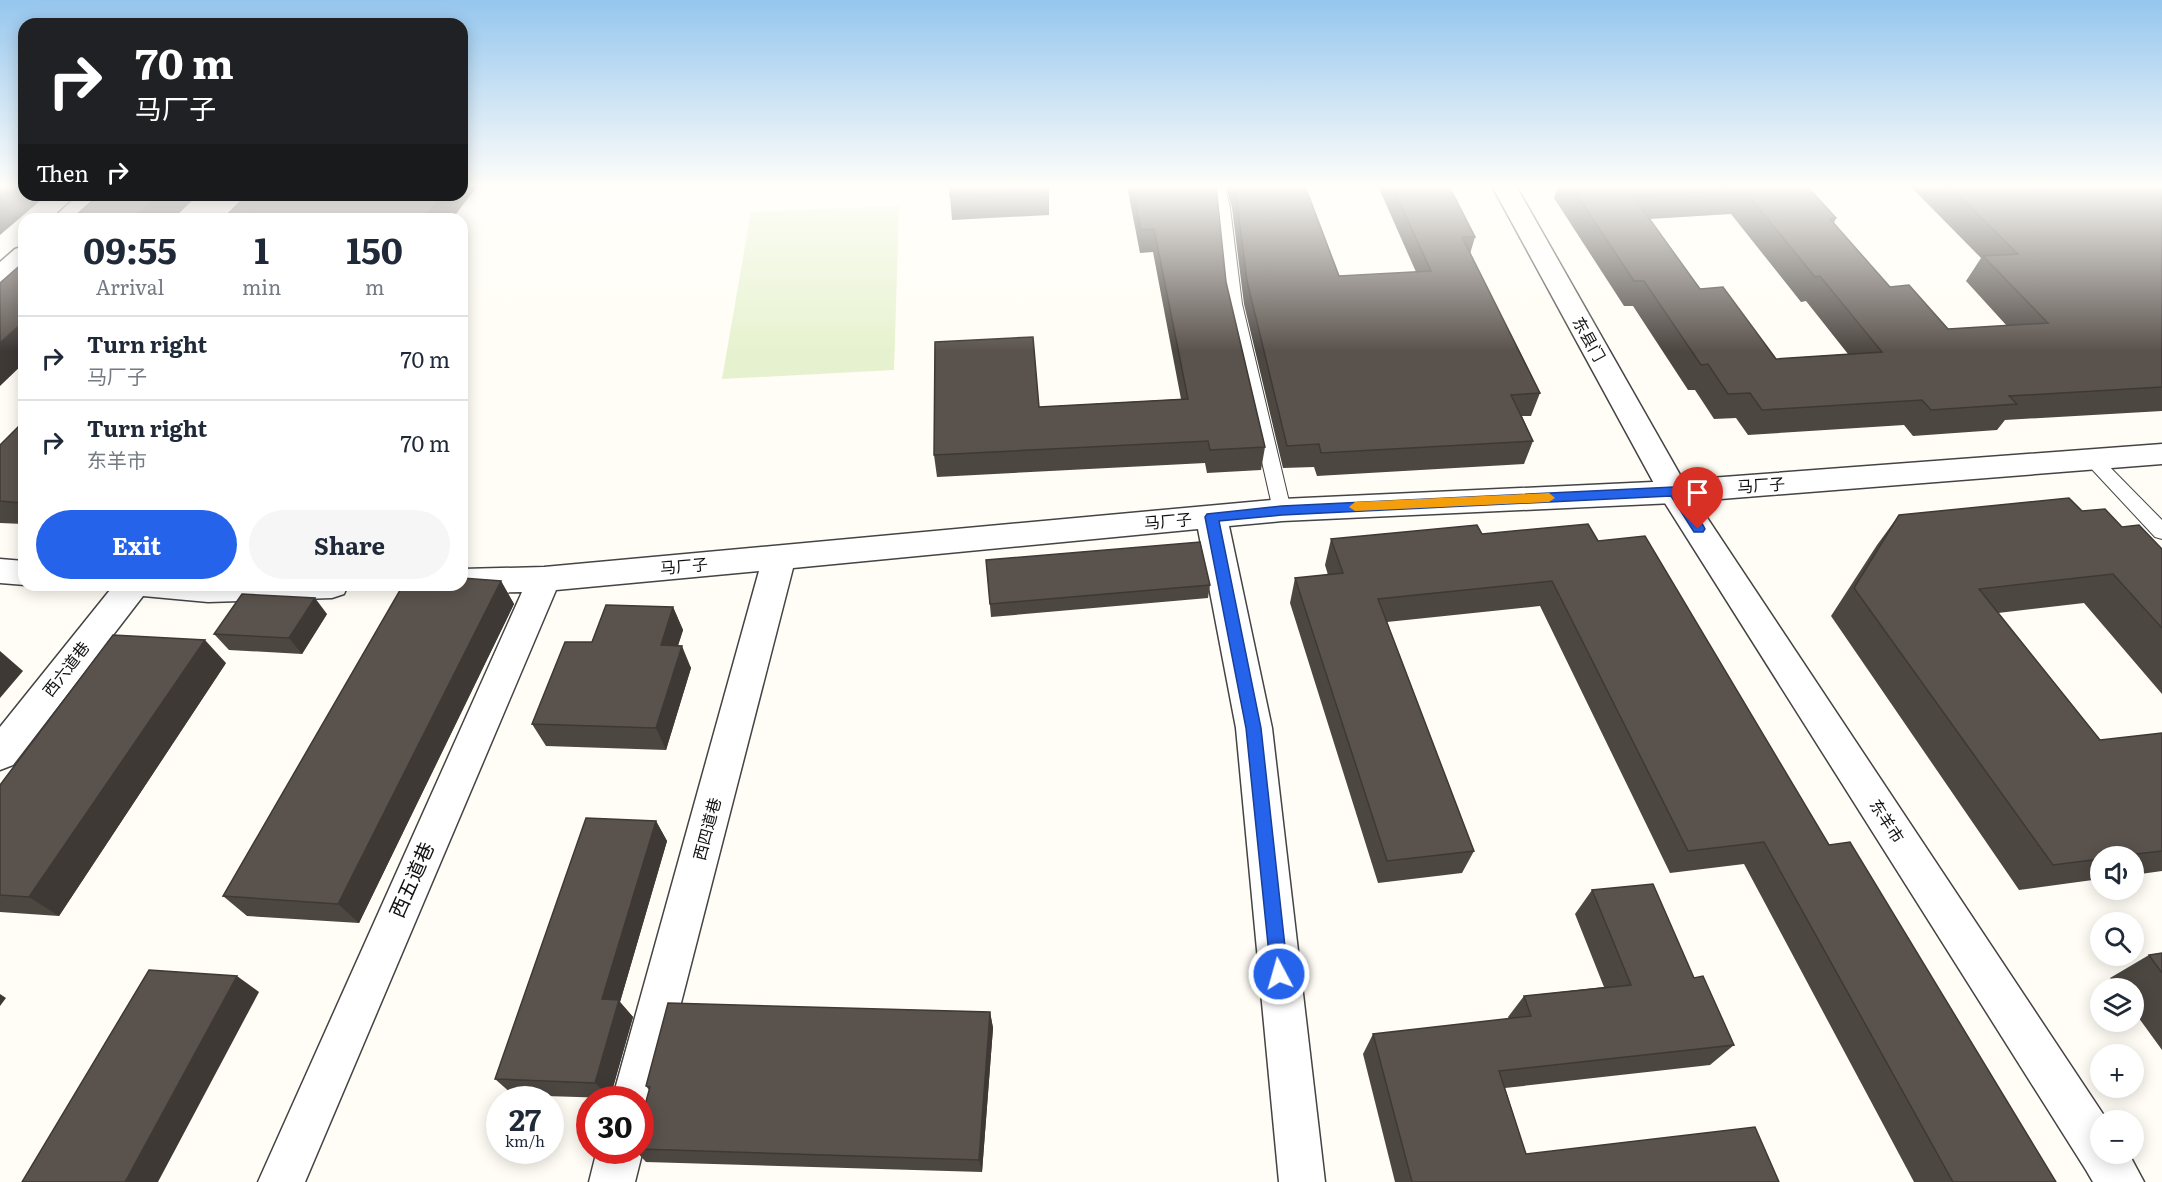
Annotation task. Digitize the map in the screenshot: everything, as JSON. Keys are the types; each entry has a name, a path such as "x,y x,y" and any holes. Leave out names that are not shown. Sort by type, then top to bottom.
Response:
{"street":[{"name":"东县门","path":"1535,241 1674,492"},
{"path":"0,276 18,260"},
{"name":"马厂子","path":"468,581 544,579 1282,510 1674,492 2162,454"},
{"name":"东羊市","path":"1674,492 2090,1135"},
{"path":"1211,517 1254,728 1302,1182"},
{"name":"西四道巷","path":"638,1086 779,558"},
{"path":"0,571 18,572"},
{"name":"西五道巷","path":"281,1182 544,579"},
{"name":"西六道巷","path":"0,754 128,591"},
{"path":"612,1182 616,1164"},
{"name":"东羊市","path":"2109,1164 2121,1182"}],"lane":[{"path":"1227,241 1234,304 1282,510"},
{"path":"2093,460 2162,532"}],"green space":[{"path":"746,241 898,241 894,370 722,379"}],"building":[{"path":"1156,241 1222,241 1226,282 1265,447 1210,450 1208,441 934,455 935,342 1033,337 1039,407 1188,399"},
{"path":"1242,241 1326,241 1339,276 1431,271 1417,241 1464,241 1540,393 1511,395 1533,441 1321,453 1319,444 1287,446 1247,281"},
{"path":"1608,241 1666,241 1700,289 1723,287 1776,359 1882,352 1820,276 1815,277 1786,241 1850,241 1890,287 1909,285 1948,329 2048,323 1983,256 2018,254 2005,241 2162,241 2162,387 2009,396 2017,404 1931,410 1922,400 1762,410 1750,393 1728,394 1708,364 1701,365 1644,281 1634,281"},
{"path":"18,267 18,326 0,343 0,283"},
{"path":"18,427 18,503 0,501 0,445"},
{"path":"2069,498 2082,511 2105,509 2122,527 2139,525 2162,549 2162,628 2113,574 1979,589 2100,740 2162,733 2162,851 2144,853 2144,846 2090,846 2090,860 2053,865 1854,588 1899,515"},
{"path":"1588,524 1598,541 1645,536 1829,845 1850,842 2056,1182 1953,1182 1764,842 1688,851 1552,581 1378,599 1474,851 1387,861 1295,578 1343,573 1331,539 1477,525 1482,534"},
{"path":"1200,542 1210,585 990,604 986,560"},
{"path":"468,578 501,581 338,904 223,896 400,591 468,591"},
{"path":"242,594 315,598 289,638 214,634"},
{"path":"606,605 673,607 661,645 682,646 656,728 532,724 565,642 592,642"},
{"path":"113,635 205,640 29,897 0,895 0,785"},
{"path":"586,818 656,821 602,999 619,1000 595,1083 495,1079"},
{"path":"1653,884 1694,978 1703,976 1734,1045 1499,1071 1526,1154 1755,1127 1779,1182 1412,1182 1373,1034 1531,1016 1524,996 1631,985 1592,890"},
{"path":"2162,953 2162,973 2149,955"},
{"path":"149,970 237,976 125,1182 22,1182"},
{"path":"668,1003 990,1012 979,1160 654,1149 654,1086 646,1086"}],"slow traffic":[{"path":"1355,507 1549,498"}],"route":[{"path":"1279,974 1254,728 1211,517 1282,510 1674,492 1698,529"}]}
